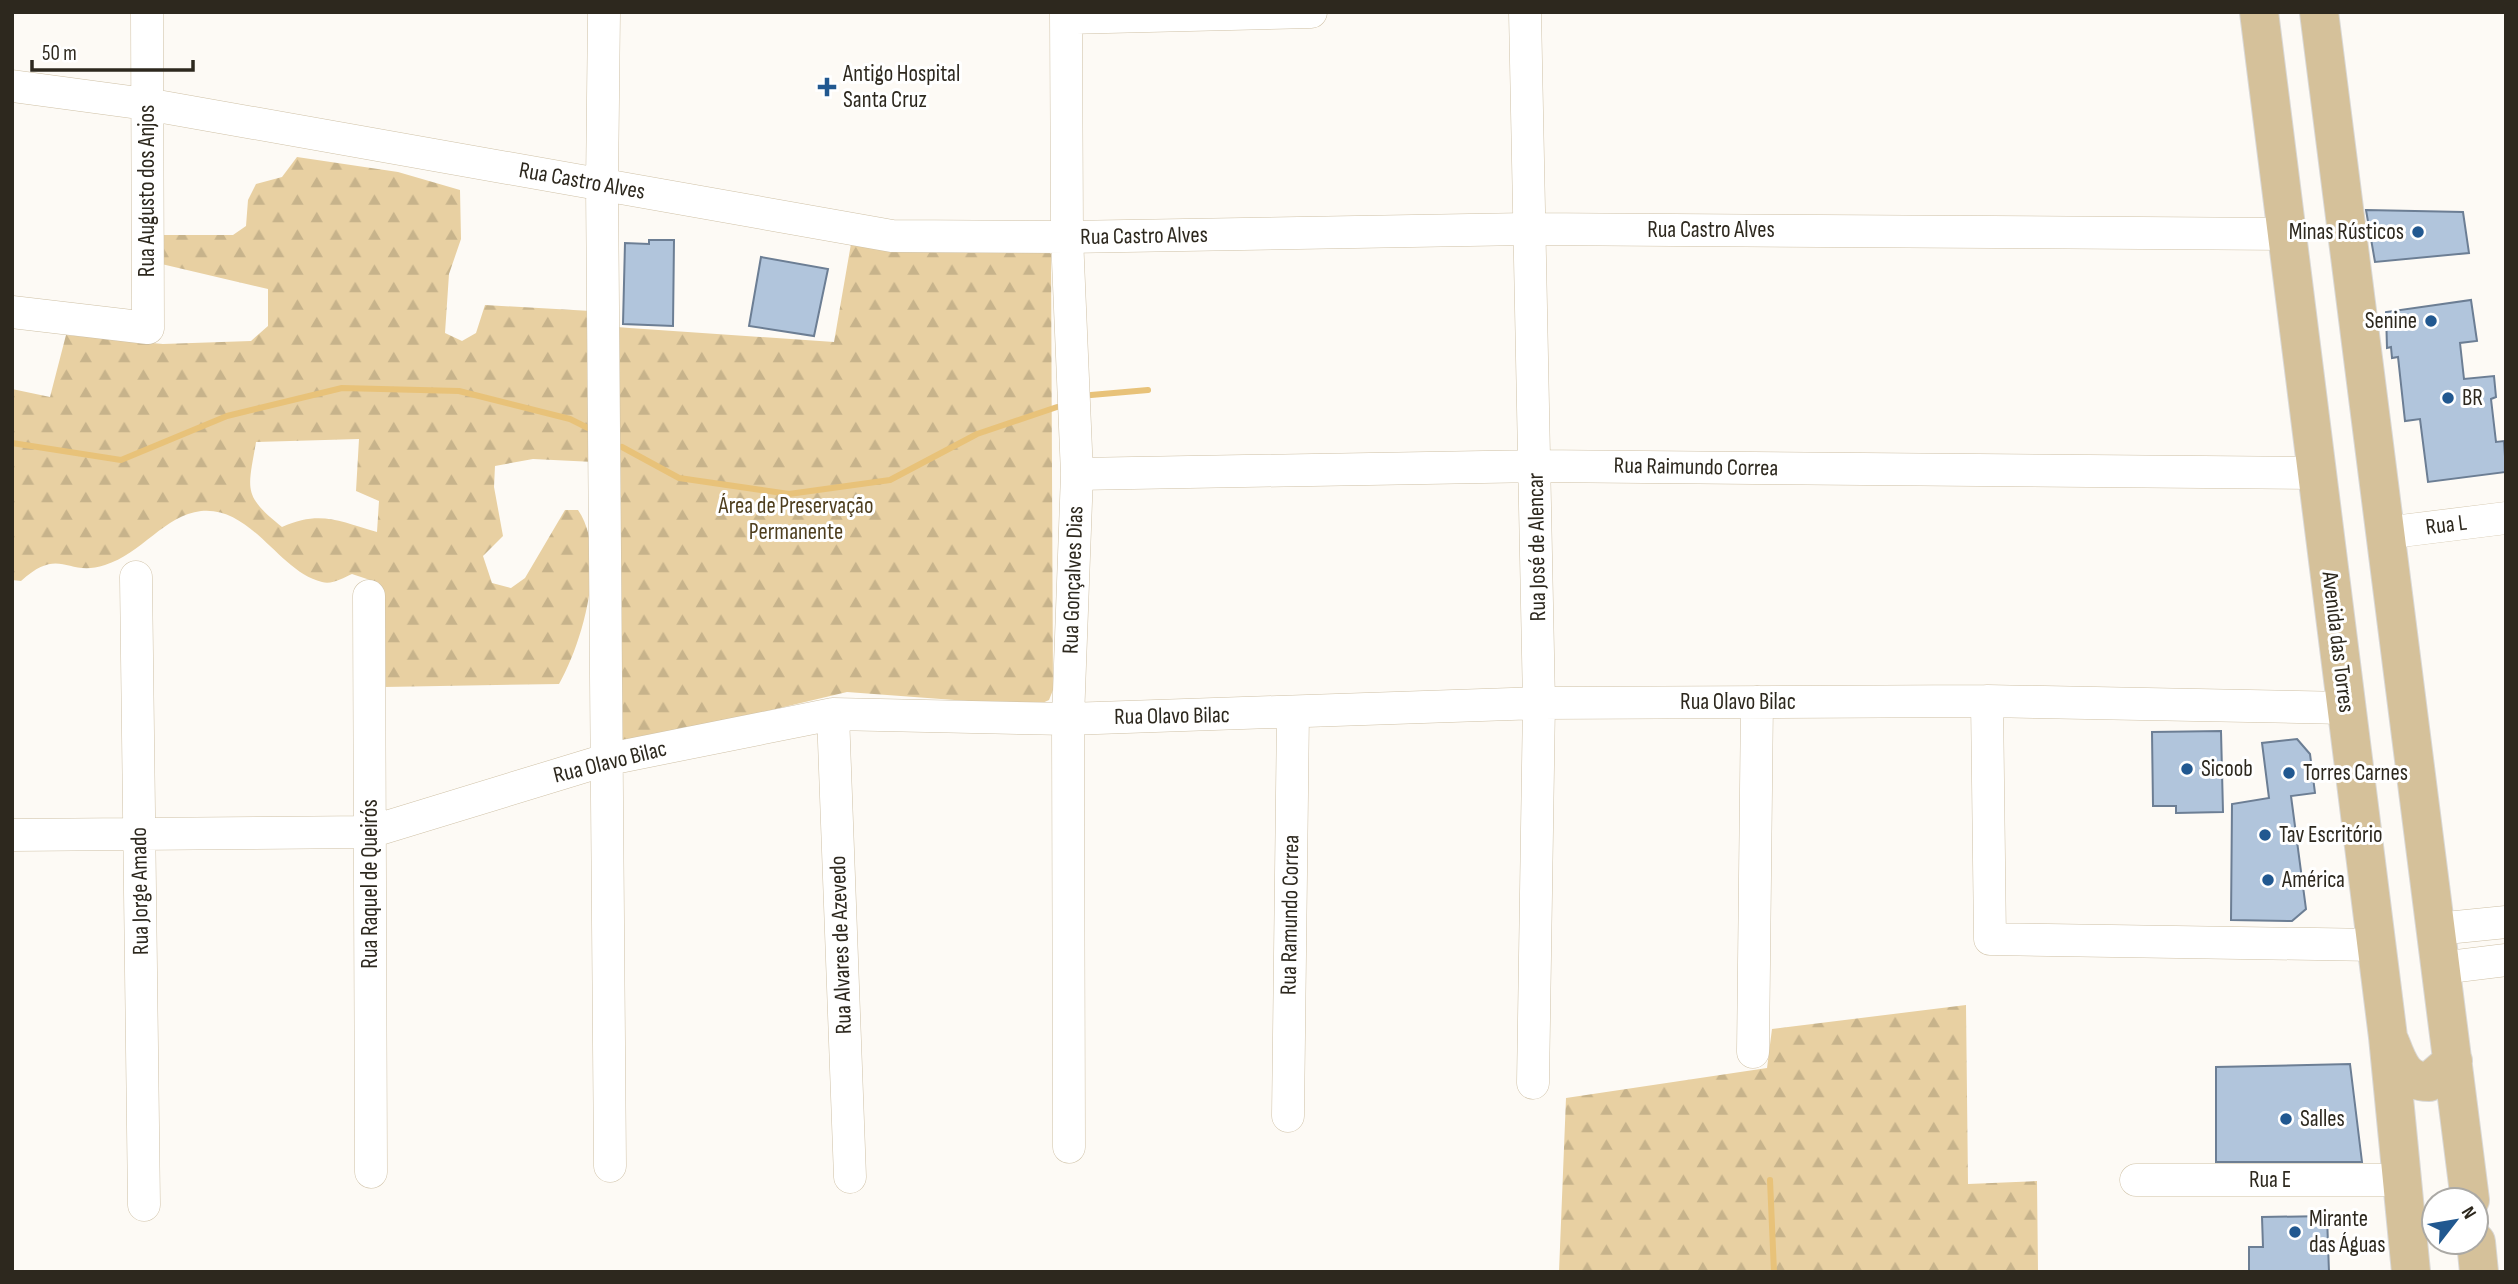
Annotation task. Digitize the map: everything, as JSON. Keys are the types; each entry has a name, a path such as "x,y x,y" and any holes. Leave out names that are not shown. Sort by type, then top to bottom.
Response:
{"main road":[{"name":"Avenida das Torres","path":"2259,12 2388,1037 2411,1272"},
{"path":"2319,12 2468,1186"},
{"path":"2388,1037 2405,1074 2415,1082 2429,1082 2453,1061"}],"street":[{"name":"Rua Augusto dos Anjos","path":"12,312 148,328 147,12"},
{"path":"604,12 602,185 609,759 610,1166"},
{"path":"1066,15 1311,12"},
{"name":"Rua José de Alencar","path":"1525,12 1539,703 1533,1083"},
{"name":"Rua Gonçalves Dias","path":"1066,15 1067,237 1077,474 1068,719 1069,1147"},
{"name":"Rua Castro Alves","path":"12,86 146,104 892,236 1067,237 1530,229 2288,234"},
{"name":"Rua Raimundo Correa","path":"1077,474 1535,466 2316,472"},
{"name":"Rua L","path":"2385,533 2506,518"},
{"name":"Rua Jorge Amado","path":"136,577 144,1205"},
{"name":"Rua Raquel de Queirós","path":"369,596 371,1172"},
{"path":"1987,701 1990,939 2376,945"},
{"name":"Rua Olavo Bilac","path":"12,835 370,832 609,759 833,714 1068,719 1539,703 1987,701 2346,709"},
{"path":"1752,1052 1757,702"},
{"name":"Rua Ramundo Correa","path":"1288,1116 1293,713"},
{"name":"Rua Alvares de Azevedo","path":"833,714 849,1177"},
{"path":"2436,929 2506,922"},
{"path":"2441,968 2506,960"},
{"name":"Rua E","path":"2136,1180 2403,1180"}],"green space":[{"path":"297,157 398,172 460,190 461,239 449,274 445,333 462,341 476,333 485,305 591,311 594,462 533,459 495,466 494,487 503,536 483,556 492,583 511,588 525,578 565,510 578,510 587,528 592,573 583,622 559,684 384,687 383,609 379,583 352,574 330,583 307,576 250,529 219,512 201,511 188,514 164,527 118,560 105,565 81,568 63,564 46,565 21,581 12,580 12,389 50,397 66,335 163,344 251,341 268,326 268,289 153,262 153,235 233,235 246,226 248,200 256,184 282,177","holes":["359,439 356,491 379,501 377,532 319,518 282,527 260,507 251,490 256,442"]},
{"name":"Área de Preservação Permanente","path":"852,238 1044,247 1051,254 1053,690 1049,700 1036,706 847,692 633,743 622,743 615,327 834,342"},
{"path":"1966,1005 1968,1184 2037,1181 2038,1272 1559,1272 1566,1098 1767,1068 1772,1029"}],"building":[{"name":"Minas Rústicos","path":"2366,210 2463,212 2469,253 2375,262"},
{"path":"649,240 674,240 673,326 623,324 625,243 649,244"},
{"path":"761,257 828,269 814,336 749,326"},
{"path":"2471,300 2477,341 2460,343 2464,379 2494,376 2496,397 2491,399 2496,442 2504,441 2506,472 2428,482 2420,419 2405,421 2398,357 2392,358 2391,347 2387,348 2386,312"},
{"name":"Sicoob","path":"2221,731 2223,812 2176,813 2176,806 2153,806 2152,732"},
{"path":"2297,739 2310,754 2315,793 2291,796 2306,909 2292,921 2231,920 2232,804 2269,798 2262,743"},
{"name":"Salles","path":"2350,1064 2362,1162 2216,1162 2216,1067"},
{"name":"Mirante das Águas","path":"2327,1216 2329,1272 2249,1272 2249,1247 2263,1247 2262,1217"}],"waterway":[{"path":"12,443 121,460 227,416 342,388 459,391 570,419 588,428"},
{"path":"1091,395 1148,390"},
{"path":"622,447 679,478 789,494 890,480 977,434 1057,407"},
{"path":"1770,1180 1774,1272"}],"place":[{"name":"Antigo Hospital Santa Cruz","path":"827,87"},
{"name":"Minas Rústicos","path":"2418,232"},
{"name":"Senine","path":"2431,321"},
{"name":"BR","path":"2448,398"},
{"name":"Sicoob","path":"2187,769"},
{"name":"Torres Carnes","path":"2289,773"},
{"name":"Tav Escritório","path":"2265,835"},
{"name":"América","path":"2268,880"},
{"name":"Salles","path":"2286,1119"},
{"name":"Mirante das Águas","path":"2295,1232"}]}
